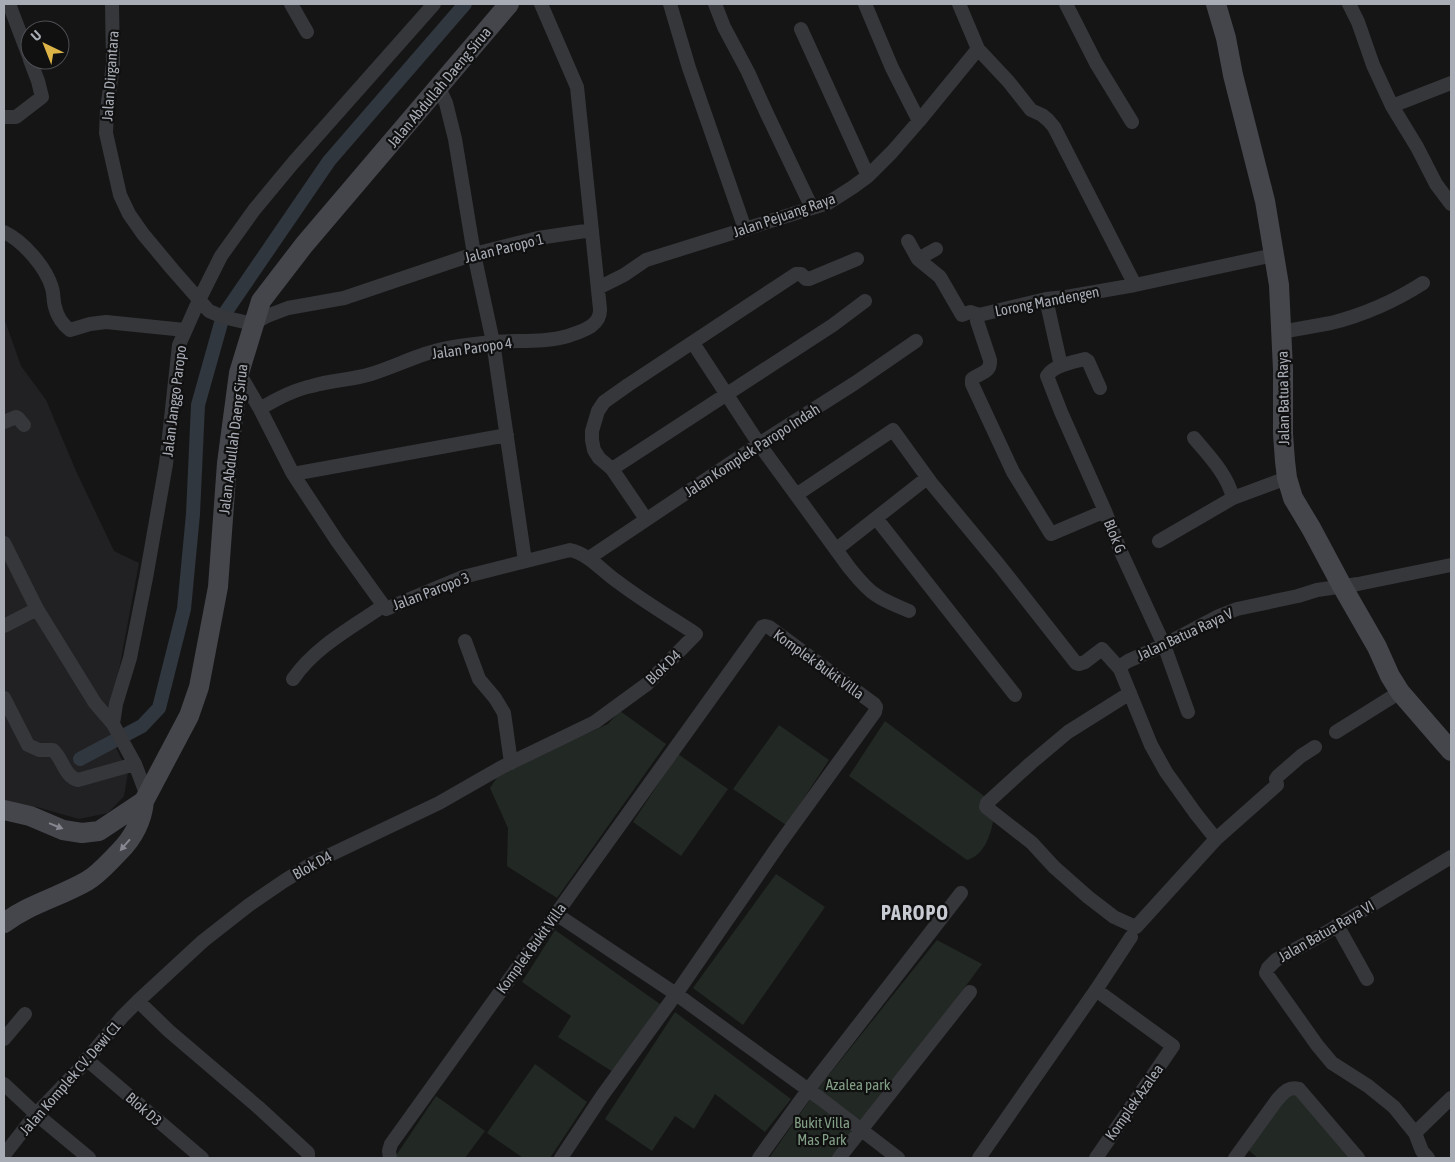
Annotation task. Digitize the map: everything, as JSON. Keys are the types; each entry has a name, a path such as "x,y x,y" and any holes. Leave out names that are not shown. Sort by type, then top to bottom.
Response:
{"main road":[{"name":"Jalan Abdullah Daeng Sirua","path":"146,799 189,716 199,687 218,587 227,463 239,373 261,301 304,245 509,4"},
{"name":"Jalan Batua Raya","path":"1216,4 1265,201 1279,285 1283,368 1283,434 1287,478 1293,498 1377,647 1390,676 1400,692 1451,751"},
{"path":"7,811 30,816 63,830 82,833 99,831 146,799"},
{"path":"4,923 25,909 65,893 89,880 107,865 132,837 139,825 146,799"}],"street":[{"path":"9,4 20,33"},
{"name":"Jalan Dirgantara","path":"112,4 114,64 107,110 106,133 120,195 129,214 143,234 198,300"},
{"path":"291,4 306,32"},
{"name":"Jalan Janggo Paropo","path":"114,727 116,704 130,658 166,464 179,345 198,300 221,256 254,210 434,4"},
{"path":"541,4 577,87 592,230"},
{"path":"670,4 689,68 745,229"},
{"path":"715,4 724,27 748,72 812,208"},
{"path":"865,4 892,68 920,121"},
{"path":"959,4 978,48 1031,110 1042,115 1054,127 1134,284"},
{"path":"1066,4 1096,63 1132,122"},
{"path":"1349,4 1392,106 1417,146 1436,184 1451,204"},
{"path":"801,29 868,176"},
{"name":"Jalan Pejuang Raya","path":"598,288 624,275 646,260 828,203 868,176 920,121 978,48"},
{"path":"4,117 16,117 42,97 34,70"},
{"path":"1392,106 1451,83"},
{"path":"438,88 446,104 455,139 474,254 493,342 525,561"},
{"name":"Jalan Paropo 1","path":"253,324 288,308 344,298 474,254 538,238 592,230"},
{"name":"Jalan Paropo 4","path":"260,409 278,398 313,385 364,376 439,350 493,342 549,339 566,336 592,326 600,315 592,230"},
{"path":"4,232 25,246 46,275 52,286 55,308 64,325 70,330 90,324 106,322 185,330"},
{"path":"908,241 918,259 940,277 962,315 970,312 979,315"},
{"path":"918,259 936,249"},
{"name":"Lorong Mandengen","path":"1105,511 1051,534 1013,472 972,384 972,379 987,370 991,365 977,321 979,315 1046,298 1066,298 1274,255"},
{"path":"646,519 612,469 599,458 594,450 592,431 595,418 604,402 796,274 801,274 806,279 809,279 857,259"},
{"path":"1281,332 1332,322 1356,314 1395,300 1423,283"},
{"path":"1046,298 1061,366 1086,360 1100,388"},
{"path":"198,300 209,310 223,317 253,324"},
{"path":"612,469 833,325 865,301"},
{"name":"Jalan Komplek Paropo Indah","path":"588,558 916,341"},
{"path":"693,342 759,444 862,583 878,597 909,611"},
{"name":"Blok G","path":"1061,366 1048,372 1048,380 1121,552 1164,645 1188,712"},
{"name":"Jalan Paropo 3","path":"239,373 260,409 293,474 337,541 386,609 463,577 570,550 580,552 616,582 696,634"},
{"path":"4,422 16,417 24,426"},
{"path":"796,495 893,430 927,478 1005,572 1076,663 1085,662 1102,649 1120,669 1152,745 1166,772 1216,839"},
{"path":"293,474 507,435"},
{"path":"1194,438 1219,468 1233,498"},
{"path":"836,550 927,478"},
{"path":"1159,541 1233,498 1287,478"},
{"path":"876,518 1015,695"},
{"path":"4,543 37,609 95,703 114,727 132,758 146,799"},
{"name":"Jalan Batua Raya V","path":"1120,669 1128,661 1237,609 1317,590 1451,566"},
{"path":"293,679 302,665 322,648 383,606"},
{"path":"4,626 37,609"},
{"name":"Komplek Bukit Villa","path":"390,1154 391,1144 762,627 769,627 874,704 876,709 772,854 560,1158"},
{"name":"Blok D4","path":"138,1001 203,941 249,905 292,876 313,863 439,803 511,763 595,722 647,684 696,634"},
{"path":"465,641 479,679 495,698 504,713 511,763"},
{"path":"1336,732 1400,692"},
{"path":"1130,693 1068,732 987,803 986,807 1032,843 1054,867 1088,897 1114,917 1136,927 1216,839 1276,785 1278,776 1315,746"},
{"path":"4,698 28,744 39,750 53,750 60,756 68,774 72,778 78,780 132,758"},
{"name":"Jalan Batua Raya VI","path":"1415,1133 1394,1106 1368,1086 1332,1063 1266,973 1276,960 1451,857"},
{"path":"760,1158 808,1090 961,893"},
{"path":"556,914 676,994 898,1158"},
{"path":"1338,925 1367,979"},
{"path":"979,1158 1131,937"},
{"name":"Komplek Azalea","path":"1096,990 1173,1046 1096,1158"},
{"path":"839,1158 970,992"},
{"path":"138,1001 258,1107 308,1153 308,1157"},
{"name":"Jalan Komplek CV. Dewi C1","path":"4,1155 36,1114 79,1069 138,1001"},
{"path":"4,1039 25,1014"},
{"name":"Blok D3","path":"86,1059 202,1158"},
{"path":"4,1084 36,1114 89,1158"},
{"path":"1235,1158 1277,1100 1290,1088 1295,1088 1300,1089 1358,1158"},
{"path":"1428,1158 1422,1151 1415,1133 1451,1098"}],"shaded area":[{"path":"4,318 21,366 46,400 76,471 114,551 139,563 116,686 113,742 128,772 124,796 108,813 79,819 37,807 4,801"}],"green space":[{"path":"620,711 666,744 557,898 507,866 508,828 490,788 500,773 608,724"},
{"path":"885,721 992,802 993,820 990,834 985,845 973,858 967,860 849,776"},
{"path":"779,725 829,760 786,825 733,789"},
{"path":"678,754 728,789 681,856 633,822"},
{"path":"776,874 825,907 743,1025 693,988"},
{"path":"555,930 660,1004 613,1072 558,1037 571,1016 522,982"},
{"name":"Azalea park","path":"937,940 982,964 839,1158 769,1158 816,1091"},
{"path":"675,1012 791,1099 765,1132 715,1094 694,1129 675,1116 652,1151 605,1119"},
{"path":"535,1064 587,1102 550,1158 523,1158 487,1133"},
{"path":"1289,1082 1358,1158 1258,1158 1243,1146"},
{"path":"436,1096 485,1131 465,1158 396,1158 395,1157"}],"waterway":[{"path":"80,759 142,726 159,708 184,609 193,514 198,405 223,316 329,161 465,4"}],"district":[{"name":"PAROPO","path":"915,912"}],"park label":[{"name":"Bukit Villa Mas Park","path":"822,1130"}]}
